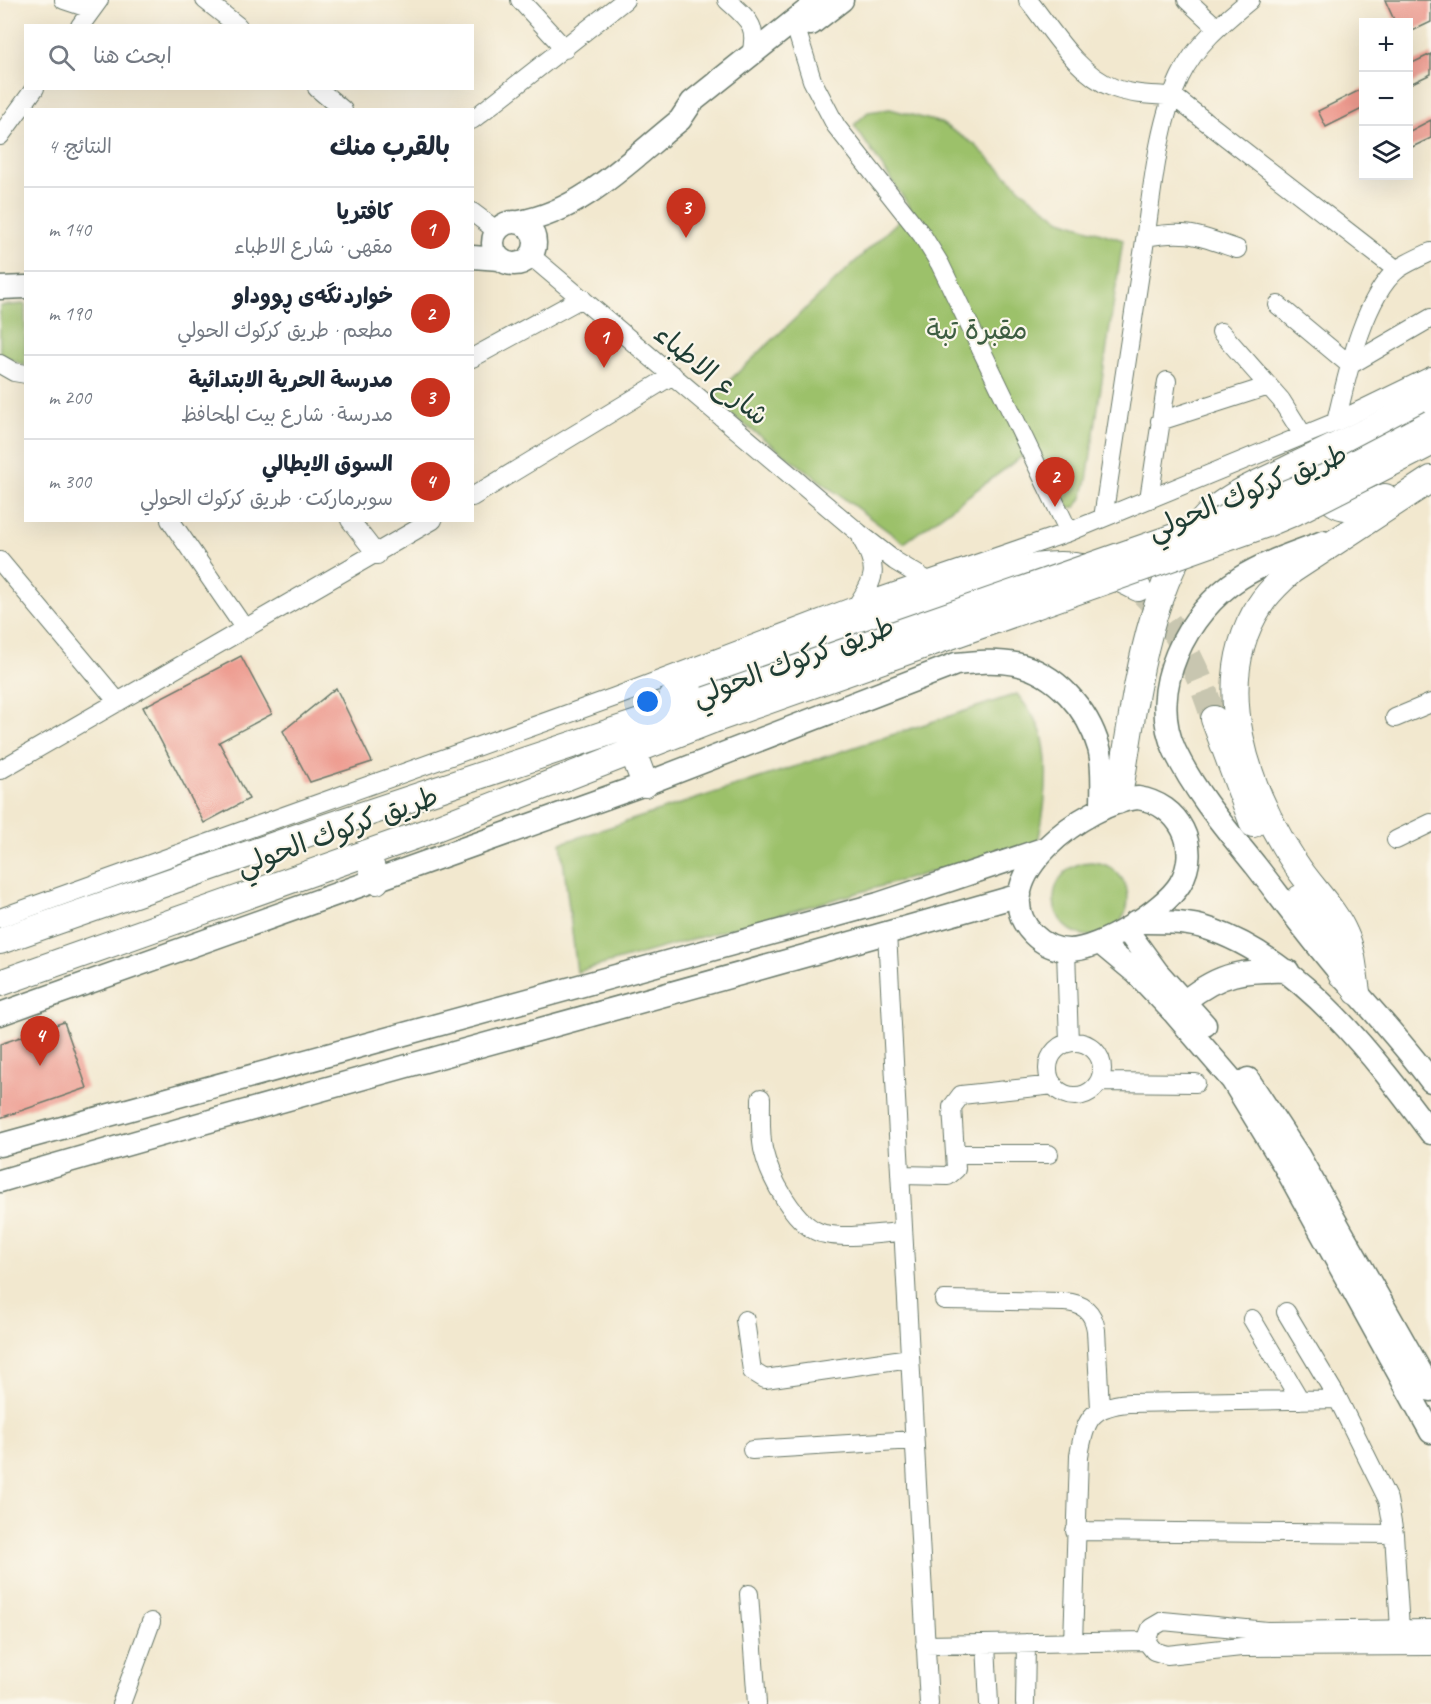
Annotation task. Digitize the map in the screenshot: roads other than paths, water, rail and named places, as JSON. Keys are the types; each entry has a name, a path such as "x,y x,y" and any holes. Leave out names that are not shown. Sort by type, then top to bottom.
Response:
{"highway":[{"path":"1431,398 1404,401 1339,456 1325,478 1325,491 1333,502 1357,508 1431,477"},
{"name":"طريق كركوك الحولي","path":"0,983 367,853 633,753 710,710 1214,523 1325,478 1431,423"},
{"path":"1110,804 1153,620 1169,576 1188,539 1201,522 1233,496 1365,434"},
{"name":"طريق كركوك الحولي","path":"0,941 274,844 652,719 710,710 1264,525 1295,512 1431,443"},
{"path":"1349,983 1346,934 1338,919 1295,864 1264,807 1238,724 1235,703 1240,656 1250,622 1260,604 1291,571 1431,477"},
{"path":"652,719 679,692 690,687 1009,572 1047,565 1087,566 1138,588"},
{"path":"1214,719 1252,820 1266,848 1325,934 1349,983"},
{"path":"633,753 645,784"},
{"path":"367,853 376,881"}],"main road":[{"path":"680,120 692,102 820,0"},
{"path":"500,259 487,236 502,224 547,216 574,204 680,120 701,109 842,0"},
{"path":"474,257 500,259 516,264 533,252 557,228 574,204"},
{"path":"519,222 532,232 533,252"},
{"path":"0,288 24,287"},
{"path":"1352,531 1258,568 1239,579 1206,608 1181,645 1166,691 1165,717 1168,734 1183,766 1216,816 1349,983 1431,1081"},
{"path":"0,1014 645,784 956,664 986,661 1016,664 1045,676 1070,695 1088,720 1099,749 1110,804"},
{"path":"1138,798 1165,807 1178,820 1186,839 1188,862 1180,884 1173,893 1131,926 1100,943 1066,950 1046,945 1030,931 1021,912 1020,895 1026,871 1046,848 1110,804 1138,798"},
{"path":"1186,839 1216,816"},
{"path":"0,1145 878,904 1046,848"},
{"path":"0,1180 299,1098 448,1052 1020,895"},
{"path":"878,904 887,933"},
{"path":"1131,926 1181,923 1210,929 1253,947 1288,971 1392,1082 1431,1133"},
{"path":"1131,926 1158,973 1185,1001 1258,1092 1431,1432"},
{"path":"1100,943 1136,973 1207,1049 1291,1160 1431,1390"},
{"path":"1185,1001 1212,982 1227,975 1254,970 1288,971"}],"street":[{"path":"64,0 95,4 81,24"},
{"path":"206,0 235,24"},
{"path":"520,0 565,49"},
{"path":"474,118 625,0"},
{"path":"727,0 753,27 754,42 751,55"},
{"path":"1028,0 1080,64 1095,78 1113,88 1134,94 1173,96 1397,270"},
{"path":"1188,0 1216,27"},
{"path":"1103,518 1156,166 1173,96 1189,62 1216,27 1250,0"},
{"path":"798,35 812,80 836,126 922,235 940,264 1069,532"},
{"path":"0,136 34,90"},
{"path":"319,90 341,108"},
{"path":"474,215 487,236"},
{"path":"1146,237 1185,232 1237,249"},
{"name":"شارع الاطباء","path":"533,252 582,298 859,533 895,561 928,581"},
{"path":"1336,422 1350,365 1366,316 1397,270 1431,252"},
{"path":"474,357 582,298"},
{"path":"1278,305 1350,365"},
{"path":"1350,365 1431,318"},
{"path":"1221,332 1289,411 1303,435"},
{"path":"1,367 24,373"},
{"path":"474,496 673,375"},
{"path":"0,918 615,697 856,606 1069,532 1336,422 1404,401 1431,376"},
{"path":"1149,499 1167,381"},
{"path":"1160,422 1269,386"},
{"path":"171,522 245,629"},
{"path":"352,522 377,555"},
{"path":"0,770 377,555 430,522"},
{"name":"شارع الاطباء","path":"856,606 871,584 874,566 859,533"},
{"path":"0,561 118,702"},
{"path":"1395,718 1431,703"},
{"path":"1396,840 1431,823"},
{"path":"887,933 928,1704"},
{"path":"1066,950 1069,1043"},
{"path":"1069,1043 1084,1044 1097,1053 1102,1067 1099,1082 1094,1088 1081,1095 1066,1094 1054,1085 1050,1078 1049,1063 1056,1050 1069,1043"},
{"path":"1099,1082 1196,1083"},
{"path":"900,1175 948,1176 956,1169 951,1107 961,1095 1054,1085"},
{"path":"761,1098 762,1146 766,1161 801,1221 813,1230 826,1234 903,1233"},
{"path":"955,1154 1049,1154"},
{"path":"944,1300 1064,1302 1076,1303 1087,1308 1094,1318 1096,1330 1100,1408"},
{"path":"1286,1312 1338,1399 1388,1500 1394,1534 1400,1629"},
{"path":"1252,1319 1300,1400"},
{"path":"745,1320 752,1371 765,1379 910,1358"},
{"path":"1073,1643 1078,1456 1082,1436 1092,1417 1100,1408 1128,1403 1338,1399"},
{"path":"752,1450 915,1440"},
{"path":"1075,1531 1394,1534"},
{"path":"749,1594 757,1704"},
{"path":"1146,1641 1151,1628 1163,1621 1267,1631 1431,1629"},
{"path":"121,1704 151,1622"},
{"path":"925,1645 1146,1641"},
{"path":"1146,1641 1154,1651 1167,1655 1241,1647 1431,1646"},
{"path":"1025,1704 1026,1643"},
{"path":"986,1644 989,1704"}],"tunnel":[{"path":"1143,593 1177,636 1202,684 1214,719"}],"place":[{"name":"مدرسة الحرية الابتدائية","path":"686,238"},
{"name":"کافتریا","path":"604,368"},
{"name":"خواردنگەی ڕووداو","path":"1055,507"},
{"name":"السوق الايطالي","path":"40,1066"}],"park label":[{"name":"مقبرة تبة","path":"977,329"}]}
